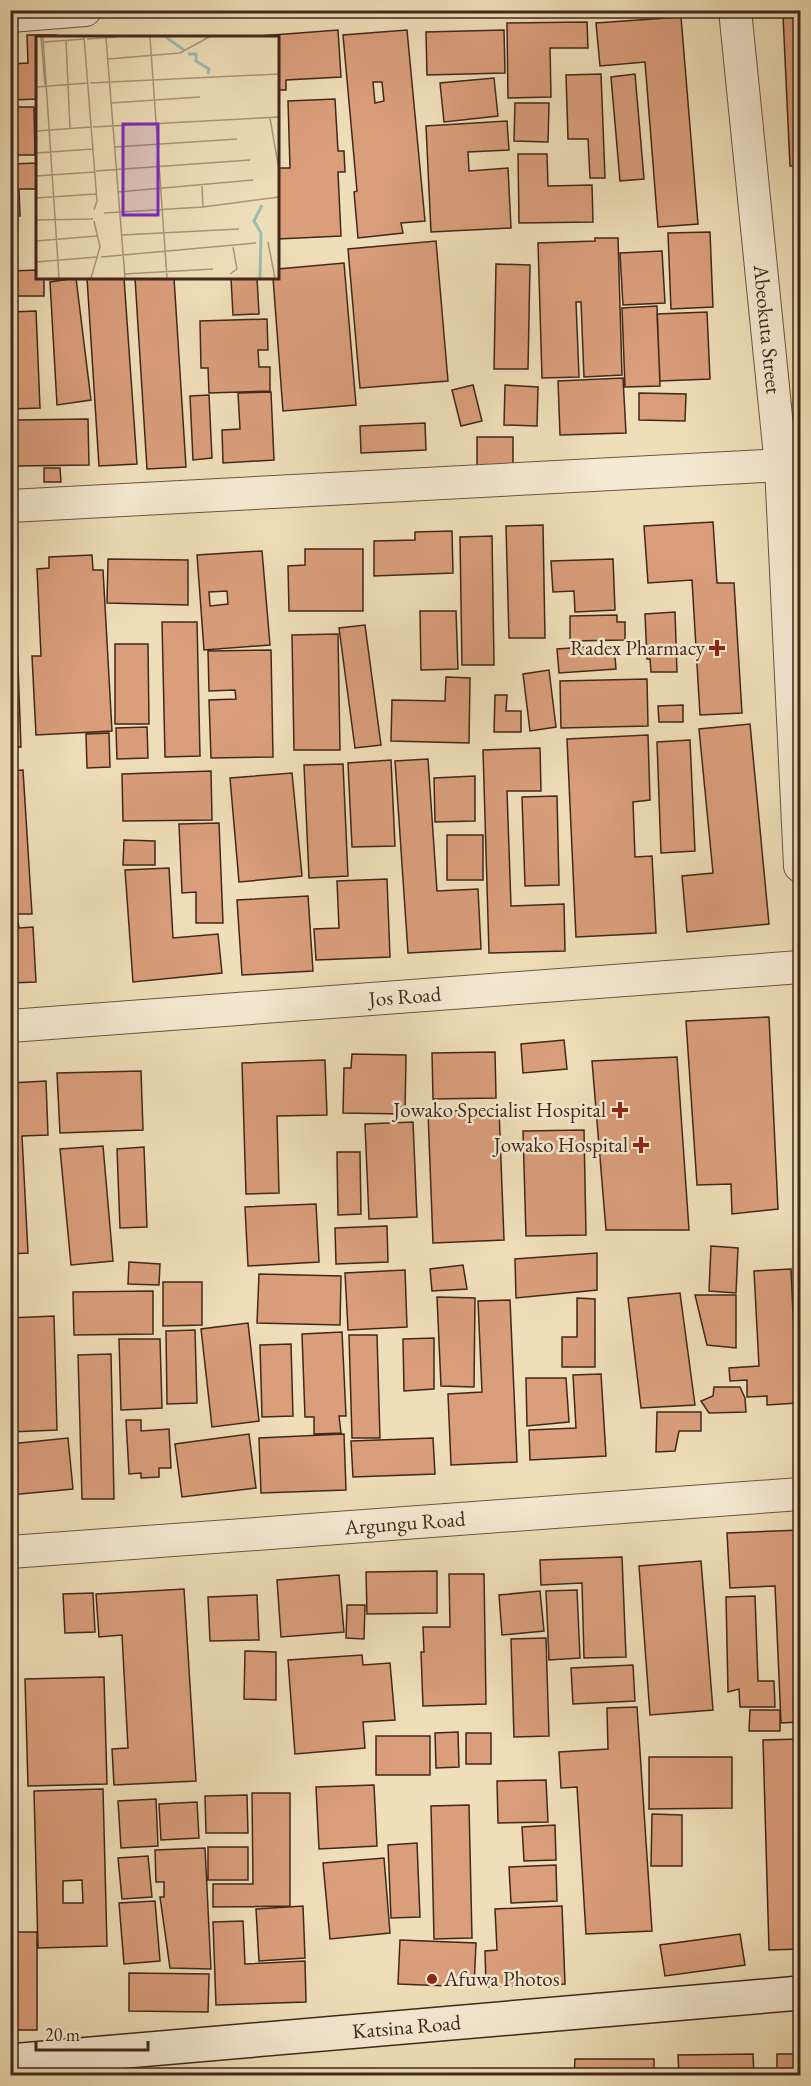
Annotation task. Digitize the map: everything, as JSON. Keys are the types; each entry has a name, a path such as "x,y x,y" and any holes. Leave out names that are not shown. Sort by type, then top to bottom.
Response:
{"street":[{"path":"10,16 85,10"},
{"name":"Abeokuta Street","path":"735,10 791,465 801,866"},
{"path":"10,506 791,465"},
{"name":"Jos Road","path":"10,1026 801,967"},
{"name":"Argungu Road","path":"10,1552 801,1494"},
{"name":"Katsina Road","path":"10,2061 801,1993"}],"building":[{"path":"800,14 800,166 790,166 783,15"},
{"path":"681,17 698,224 658,227 645,62 600,66 596,23"},
{"path":"587,22 588,48 550,48 551,97 508,98 507,23"},
{"path":"338,30 341,77 286,80 286,90 279,90 279,36 260,36"},
{"path":"407,30 425,221 401,223 403,233 358,238 354,192 357,191 343,35","holes":["373,82 382,82 384,101 375,103"]},
{"path":"504,30 505,73 427,75 426,32"},
{"path":"27,35 56,35 36,36 36,99 10,100 10,64 28,63"},
{"path":"601,74 605,178 590,178 588,139 568,139 566,75"},
{"path":"635,74 644,179 620,181 611,77"},
{"path":"494,78 498,116 444,122 440,83"},
{"path":"335,99 338,151 344,151 345,172 338,172 341,236 279,239 279,168 290,168 288,101"},
{"path":"515,103 549,103 548,142 514,141"},
{"path":"10,107 34,107 35,155 10,155"},
{"path":"507,121 509,150 468,152 469,171 508,168 511,228 431,232 426,126"},
{"path":"518,154 547,154 548,186 592,185 593,222 519,223"},
{"path":"36,163 36,189 19,189 20,216 10,216 10,164"},
{"path":"798,227 800,227 800,285"},
{"path":"710,232 713,307 671,309 668,233"},
{"path":"595,238 618,238 622,375 584,377 581,302 576,302 579,377 542,378 538,243 595,241"},
{"path":"436,241 448,381 360,388 348,249"},
{"path":"662,251 665,303 623,305 620,253"},
{"path":"344,263 356,405 283,411 273,279 279,279 279,269"},
{"path":"496,264 530,265 528,369 494,369"},
{"path":"36,270 36,279 44,279 44,296 10,296 10,271"},
{"path":"76,279 91,400 57,405 50,282"},
{"path":"87,279 124,279 137,464 99,466"},
{"path":"135,279 174,279 186,467 147,469"},
{"path":"231,279 257,279 259,314 233,315"},
{"path":"657,306 660,386 625,387 622,308"},
{"path":"36,311 40,408 10,409 10,312"},
{"path":"707,312 710,379 660,381 657,314"},
{"path":"267,319 268,350 258,350 259,367 270,367 270,391 209,393 208,368 201,368 200,321"},
{"path":"623,378 626,433 560,435 558,381"},
{"path":"473,385 482,421 461,426 452,390"},
{"path":"505,385 538,387 537,426 504,425"},
{"path":"271,392 274,460 223,463 222,430 240,429 238,393"},
{"path":"639,393 686,394 685,421 639,420"},
{"path":"209,395 212,458 193,460 190,396"},
{"path":"88,419 89,465 17,466 16,420"},
{"path":"425,423 426,450 361,453 360,426"},
{"path":"477,437 513,437 513,468 477,468"},
{"path":"44,468 60,468 61,482 44,482"},
{"name":"Radex Pharmacy","path":"713,522 717,583 734,583 742,713 700,715 692,580 648,583 644,526"},
{"path":"543,525 545,638 509,638 506,526"},
{"path":"452,531 453,573 374,576 374,541 415,540 415,532"},
{"path":"492,536 494,665 462,665 460,537"},
{"path":"305,549 363,549 363,611 289,611 288,566 305,565"},
{"path":"262,551 270,645 204,650 197,555","holes":["227,591 228,604 210,606 209,592"]},
{"path":"92,555 93,570 103,570 112,731 36,735 32,656 41,656 37,569 49,568 49,557"},
{"path":"108,559 188,560 188,605 107,603"},
{"path":"613,559 615,610 575,612 574,591 553,592 551,561"},
{"path":"420,611 456,611 458,669 421,670"},
{"path":"675,612 677,672 651,672 650,659 647,659 645,614"},
{"path":"617,615 617,622 625,622 625,640 570,641 570,616"},
{"path":"162,622 197,622 200,756 165,757"},
{"path":"365,625 381,745 355,748 339,628"},
{"path":"338,634 340,750 294,750 292,635"},
{"path":"10,639 17,639 21,747 10,747"},
{"path":"115,644 148,644 149,724 115,724"},
{"path":"614,645 616,669 559,673 557,649"},
{"path":"271,650 273,757 211,758 209,700 236,699 235,690 209,691 208,651"},
{"path":"549,670 556,727 530,731 523,674"},
{"path":"446,677 470,678 469,743 391,741 392,700 445,701"},
{"path":"647,679 648,726 561,728 560,681"},
{"path":"495,695 507,695 506,711 521,711 521,732 494,732"},
{"path":"683,705 683,722 659,722 658,706"},
{"path":"750,724 769,924 687,932 682,876 713,873 699,729"},
{"path":"147,727 148,758 117,759 116,728"},
{"path":"109,733 110,767 87,768 86,734"},
{"path":"648,735 650,800 633,802 635,857 652,856 656,933 576,937 567,739"},
{"path":"690,740 695,851 661,853 657,742"},
{"path":"540,748 541,791 507,791 511,906 564,904 565,951 489,953 483,750"},
{"path":"428,759 437,891 478,889 481,949 408,953 395,761"},
{"path":"391,760 395,846 352,847 348,763"},
{"path":"343,764 348,876 309,878 304,765"},
{"path":"23,770 32,914 17,914 19,928 33,927 36,982 10,983 10,771"},
{"path":"211,771 212,820 123,821 122,774"},
{"path":"292,773 302,876 239,882 230,778"},
{"path":"475,776 475,821 435,822 434,778"},
{"path":"557,796 559,885 525,886 522,797"},
{"path":"219,823 223,923 196,923 196,892 182,893 179,824"},
{"path":"447,835 483,835 483,880 447,880"},
{"path":"124,840 155,841 155,865 123,865"},
{"path":"169,868 173,938 218,934 222,973 133,982 125,870"},
{"path":"387,879 390,957 316,960 314,929 339,928 337,881"},
{"path":"308,896 313,971 242,975 237,900"},
{"path":"769,1017 778,1209 732,1214 731,1184 697,1185 686,1021"},
{"path":"564,1040 567,1069 523,1073 521,1044"},
{"path":"495,1052 496,1098 433,1099 432,1053"},
{"path":"352,1054 406,1055 405,1114 343,1113 344,1068 351,1068"},
{"name":"Jowako Hospital","path":"677,1057 689,1230 606,1230 592,1061"},
{"path":"325,1060 327,1115 277,1116 279,1193 246,1194 242,1063"},
{"path":"141,1071 143,1130 60,1133 57,1073"},
{"path":"46,1081 48,1135 22,1136 28,1253 10,1254 10,1083"},
{"path":"499,1109 504,1240 433,1243 428,1112"},
{"path":"413,1122 417,1217 369,1219 365,1124"},
{"path":"584,1130 586,1235 526,1236 523,1131"},
{"path":"103,1146 113,1261 71,1265 60,1149"},
{"path":"144,1147 147,1227 120,1228 117,1149"},
{"path":"337,1152 360,1152 361,1214 338,1215"},
{"path":"316,1204 319,1262 248,1266 245,1207"},
{"path":"387,1226 388,1262 336,1264 335,1228"},
{"path":"711,1246 738,1248 736,1293 709,1291"},
{"path":"597,1253 597,1290 516,1298 515,1259"},
{"path":"129,1262 160,1264 159,1285 128,1284"},
{"path":"463,1265 467,1289 432,1291 430,1269"},
{"path":"791,1269 797,1403 767,1405 767,1396 747,1397 747,1380 730,1381 729,1368 759,1366 754,1271"},
{"path":"405,1270 407,1327 348,1330 345,1273"},
{"path":"259,1274 341,1276 340,1325 257,1323"},
{"path":"163,1282 202,1282 202,1325 163,1326"},
{"path":"153,1291 153,1334 74,1335 73,1292"},
{"path":"680,1293 695,1405 641,1408 628,1298"},
{"path":"695,1295 736,1295 736,1348 707,1345"},
{"path":"437,1297 475,1298 474,1387 441,1386"},
{"path":"577,1298 595,1299 595,1367 562,1367 562,1337 577,1337"},
{"path":"510,1300 517,1462 451,1465 448,1394 482,1392 478,1301"},
{"path":"54,1316 57,1430 10,1432 10,1318"},
{"path":"248,1323 259,1421 212,1427 201,1329"},
{"path":"195,1330 197,1403 167,1404 166,1331"},
{"path":"342,1332 346,1416 339,1416 341,1433 314,1434 314,1417 305,1417 302,1334"},
{"path":"349,1335 377,1335 380,1438 352,1438"},
{"path":"434,1338 434,1389 404,1391 403,1339"},
{"path":"119,1339 160,1339 162,1408 121,1410"},
{"path":"291,1344 293,1416 262,1417 260,1345"},
{"path":"111,1354 114,1499 82,1499 78,1355"},
{"path":"601,1374 606,1456 530,1460 529,1430 576,1428 573,1375"},
{"path":"526,1378 566,1378 569,1422 527,1426"},
{"path":"714,1387 740,1387 745,1398 746,1412 709,1413 701,1401 713,1396"},
{"path":"657,1412 701,1412 701,1431 679,1431 675,1451 656,1452"},
{"path":"126,1420 141,1420 141,1431 169,1429 171,1468 159,1468 159,1477 141,1478 141,1473 129,1474"},
{"path":"249,1434 256,1488 182,1497 175,1444"},
{"path":"344,1434 346,1490 261,1493 259,1438"},
{"path":"68,1438 73,1489 10,1495 10,1444"},
{"path":"433,1438 435,1474 353,1477 351,1441"},
{"path":"800,1530 800,1722 781,1723 775,1586 730,1588 727,1533"},
{"path":"622,1557 626,1657 584,1658 582,1583 541,1585 540,1560"},
{"path":"701,1561 713,1710 650,1715 639,1566"},
{"path":"437,1571 437,1613 367,1614 366,1572"},
{"path":"449,1574 484,1574 486,1704 423,1706 421,1652 424,1652 423,1627 450,1627"},
{"path":"339,1575 344,1632 281,1637 277,1580"},
{"path":"184,1589 196,1781 114,1785 112,1749 128,1748 122,1635 99,1637 96,1594"},
{"path":"577,1590 580,1658 549,1660 546,1591"},
{"path":"540,1591 544,1631 502,1635 499,1595"},
{"path":"93,1593 95,1632 65,1633 63,1594"},
{"path":"257,1595 259,1640 210,1641 208,1597"},
{"path":"755,1596 758,1681 774,1681 775,1707 740,1707 739,1689 728,1692 726,1597"},
{"path":"347,1605 365,1605 364,1639 346,1638"},
{"path":"546,1638 549,1736 514,1737 511,1639"},
{"path":"245,1651 276,1652 276,1700 244,1699"},
{"path":"362,1655 363,1665 390,1663 395,1720 363,1722 365,1748 295,1754 288,1660"},
{"path":"633,1665 635,1701 573,1704 571,1668"},
{"path":"104,1677 107,1784 28,1786 25,1679"},
{"path":"637,1707 652,1931 586,1934 577,1787 561,1788 559,1752 608,1749 607,1708"},
{"path":"750,1710 780,1710 780,1731 749,1731"},
{"path":"458,1732 459,1767 436,1768 435,1733"},
{"path":"466,1733 491,1733 491,1764 466,1764"},
{"path":"376,1736 430,1736 430,1775 376,1775"},
{"path":"800,1739 800,1949 769,1950 763,1740"},
{"path":"649,1757 732,1757 732,1808 649,1809"},
{"path":"546,1780 548,1822 498,1823 497,1781"},
{"path":"374,1785 377,1846 319,1849 316,1787"},
{"path":"103,1789 107,1946 38,1948 34,1791","holes":["82,1880 83,1903 63,1903 63,1881"]},
{"path":"252,1793 290,1793 290,1906 213,1907 213,1884 253,1884"},
{"path":"247,1795 248,1833 206,1833 205,1796"},
{"path":"156,1799 158,1846 121,1848 118,1801"},
{"path":"197,1802 199,1838 161,1840 159,1804"},
{"path":"469,1805 472,1938 434,1939 431,1806"},
{"path":"652,1814 682,1815 682,1866 651,1866"},
{"path":"555,1825 556,1860 524,1861 522,1827"},
{"path":"417,1843 420,1917 391,1918 388,1845"},
{"path":"208,1847 248,1847 248,1880 208,1880"},
{"path":"205,1848 211,1969 170,1968 160,1897 164,1897 164,1882 156,1882 155,1850"},
{"path":"148,1856 152,1897 122,1899 118,1858"},
{"path":"384,1858 390,1933 330,1939 323,1863"},
{"path":"556,1865 557,1901 511,1903 509,1867"},
{"path":"155,1901 160,1961 124,1964 119,1903"},
{"path":"303,1906 305,1958 259,1961 256,1909"},
{"path":"562,1906 565,1984 486,1987 485,1951 497,1950 495,1909"},
{"path":"243,1921 245,1964 305,1961 306,2002 216,2005 213,1922"},
{"path":"10,1932 37,1932 37,2030 10,2030"},
{"path":"740,1934 745,1965 665,1976 660,1945"},
{"path":"400,1940 476,1943 474,1987 398,1984"},
{"path":"129,1973 209,1974 208,2012 129,2011"},
{"path":"753,2054 754,2076 679,2076 678,2055"},
{"path":"777,2054 800,2054 800,2076 777,2076"},
{"path":"575,2059 654,2059 654,2076 574,2076"},
{"path":"573,2073 573,2076 525,2076"}],"place":[{"name":"Radex Pharmacy","path":"717,648"},
{"name":"Jowako Specialist Hospital","path":"620,1110"},
{"name":"Jowako Hospital","path":"641,1145"},
{"name":"Afuwa Photos","path":"432,1979"}]}
